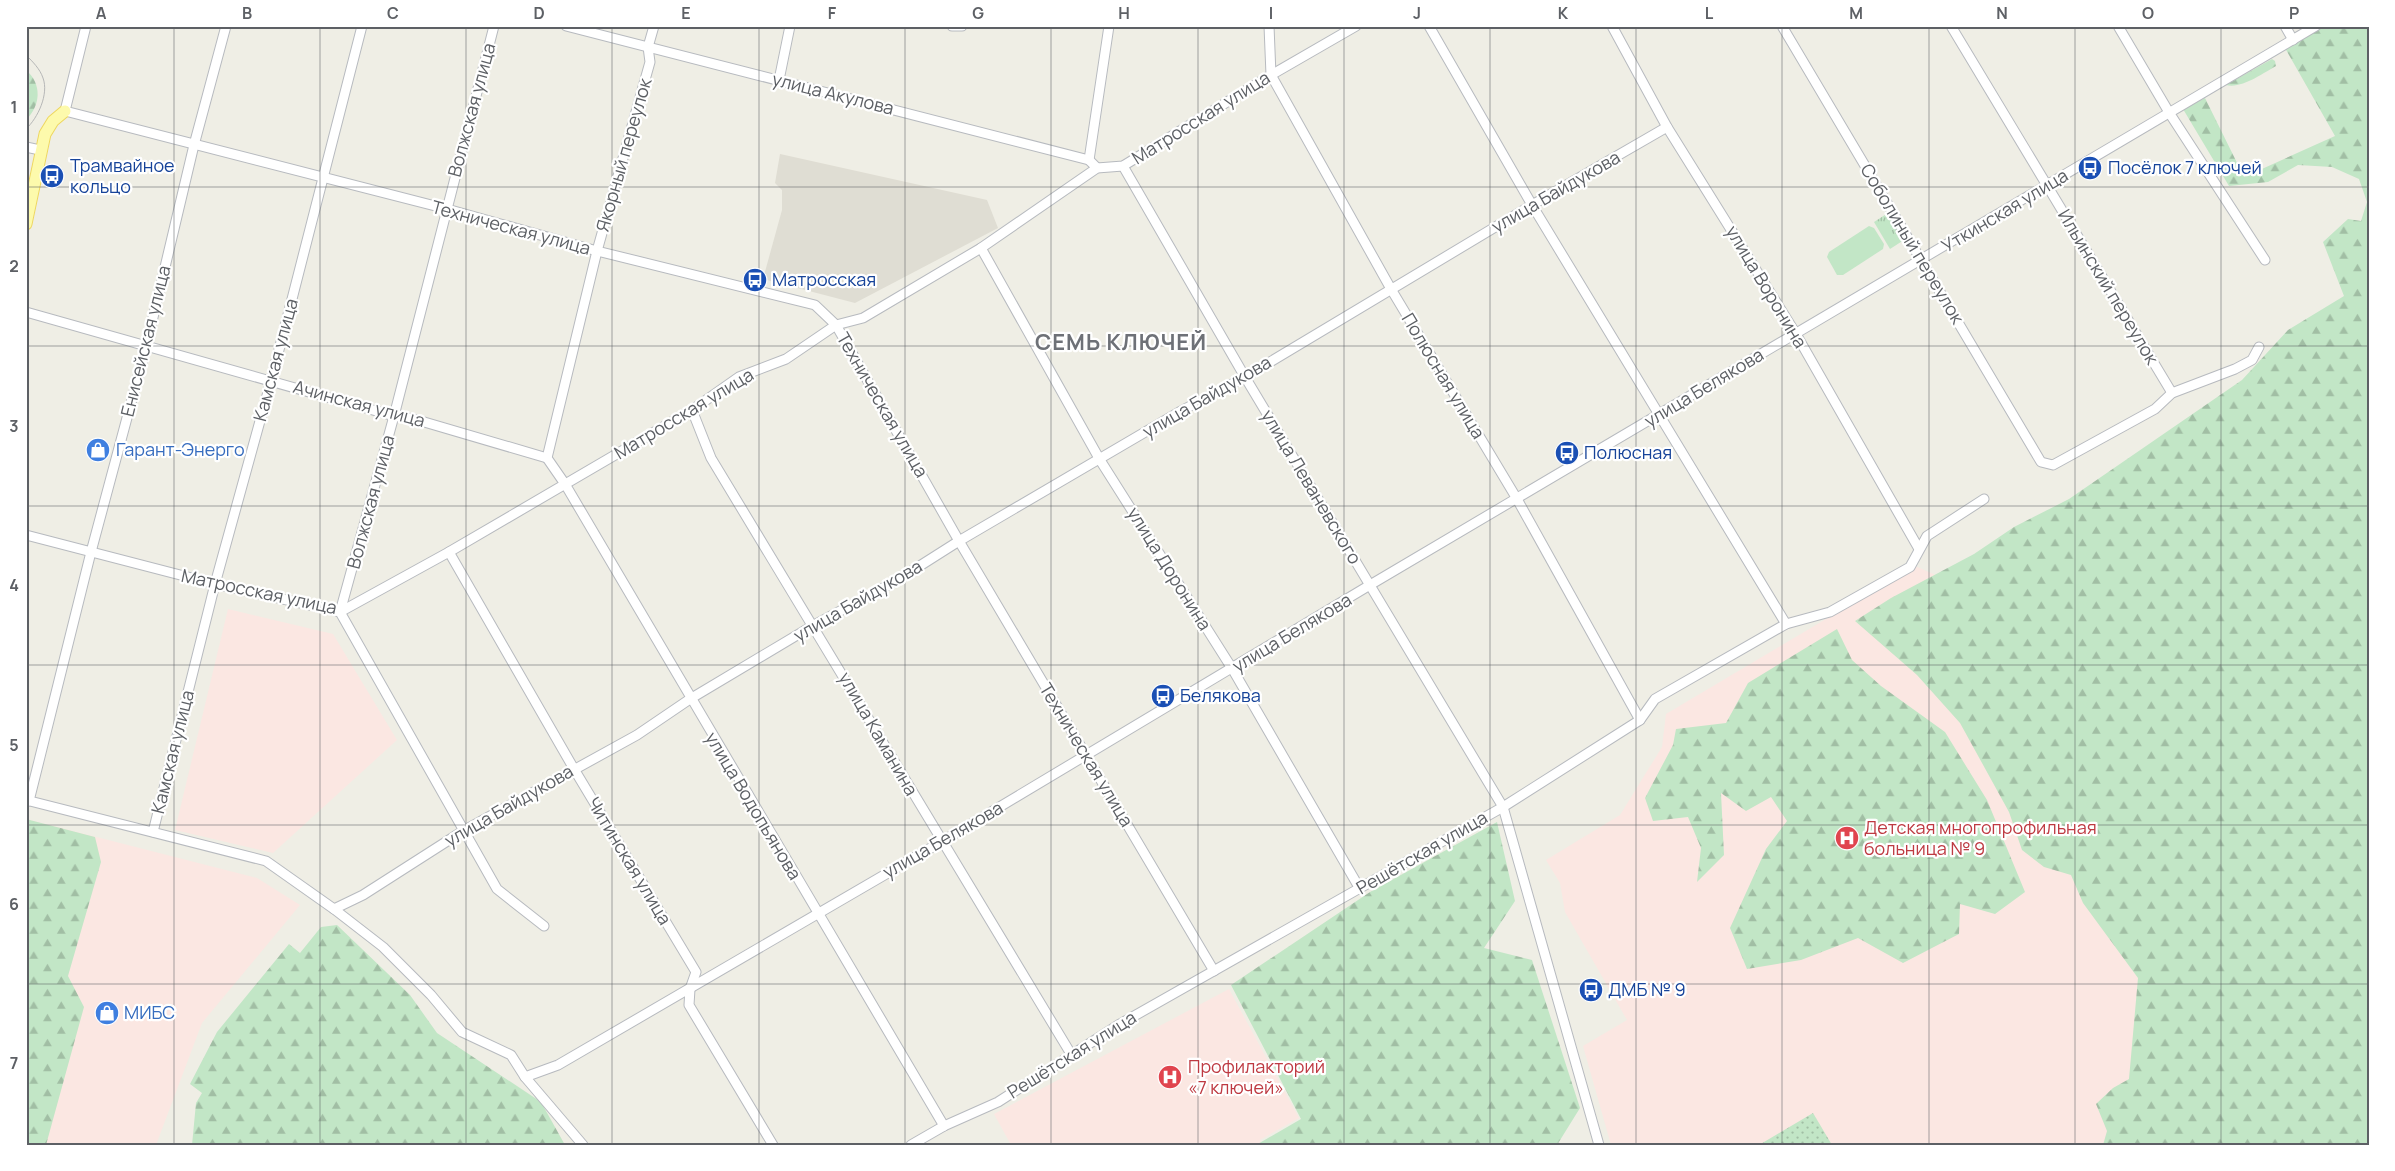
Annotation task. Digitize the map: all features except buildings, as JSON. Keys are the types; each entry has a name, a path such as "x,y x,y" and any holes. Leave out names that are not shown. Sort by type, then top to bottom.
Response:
{"main road":[{"path":"26,224 40,150 45,134 53,121 65,111"}],"street":[{"path":"65,111 86,26"},
{"name":"Енисейская улица","path":"28,801 91,552 146,347 194,145 226,26"},
{"name":"Камская улица","path":"153,832 215,584 271,381 362,26"},
{"name":"Волжская улица","path":"340,612 394,416 494,26"},
{"name":"улица Акулова","path":"566,26 1089,160"},
{"name":"Якорный переулок","path":"547,458 597,252 650,62 648,47 654,26"},
{"path":"780,80 790,26"},
{"path":"952,26 962,26"},
{"path":"1097,168 1089,160 1109,26"},
{"name":"Полюсная улица","path":"1269,26 1271,75 1391,289 1517,499 1640,720"},
{"name":"Матросская улица","path":"26,535 215,584 340,612 449,552 692,410 739,377 786,359 836,325 863,318 981,248 1097,168 1123,166 1271,75 1356,26"},
{"path":"1429,26 1532,205 1786,624"},
{"name":"улица Воронина","path":"1612,26 1667,127 1796,334 1919,549"},
{"name":"Соболиный переулок","path":"1782,26 2040,462 2054,464 2155,409 2172,393"},
{"name":"Ильинский переулок","path":"1951,26 2172,393"},
{"path":"2118,26 2170,114 2265,260"},
{"path":"2285,26 2293,40"},
{"name":"Уткинская улица","path":"1796,334 2316,26"},
{"name":"Техническая улица","path":"65,111 446,209 597,252 815,306 836,325 959,541 1214,970"},
{"name":"улица Байдукова","path":"334,909 362,895 463,831 637,735 690,699 814,625 896,581 959,541 1181,411 1245,377 1532,205 1667,127"},
{"path":"26,147 40,150"},
{"name":"улица Леваневского","path":"1123,166 1245,377 1503,807 1600,1145"},
{"name":"улица Доронина","path":"981,248 1100,460 1233,670 1360,889"},
{"name":"Ачинская улица","path":"26,312 394,416 414,419 547,458"},
{"name":"улица Белякова","path":"525,1078 558,1065 690,989 1085,755 1233,670 1370,585 1796,334"},
{"path":"2172,393 2235,369 2252,360 2258,347"},
{"name":"улица Каманина","path":"692,410 711,458 814,625 941,842 1071,1054"},
{"path":"547,458 565,484"},
{"name":"улица Водопьянова","path":"565,484 690,699 944,1126"},
{"name":"Решётская улица","path":"911,1145 944,1126 998,1102 1071,1054 1214,970 1503,807 1640,720 1655,699 1786,624 1830,612 1910,567 1928,536 1984,499"},
{"name":"Читинская улица","path":"449,552 574,769 696,972 690,989 689,1005 773,1145"},
{"path":"340,612 497,889 544,926"},
{"path":"28,801 266,861 384,947 431,995 462,1032 511,1055 525,1078 583,1145"}],"shaded area":[{"path":"780,154 987,200 998,228 855,303 763,279 782,210 782,190 775,183"},
{"name":"Детская многопрофильная больница № 9","path":"1915,566 1947,580 2058,591 2173,1120 2127,1145 1611,1145 1583,1046 1627,1020 1565,912 1560,883 1546,860 1620,815 1662,747 1666,714"},
{"path":"228,609 333,634 397,740 273,853 175,830"},
{"path":"26,819 257,878 300,905 202,1023 156,1145 26,1145"},
{"name":"Профилакторий «7 ключей»","path":"1229,989 1299,1118 1260,1140 1262,1145 1011,1145 994,1114"}],"green space":[{"path":"2322,26 2369,26 2369,1145 2103,1145 2107,1131 2096,1104 2113,1088 2129,1079 2138,978 2083,903 2071,875 2044,867 2022,850 2009,812 1960,723 1917,675 1855,621 1891,598 1974,554 2014,527 2069,499 2242,380 2288,330 2344,296 2323,242 2348,219 2361,221 2367,202 2359,179 2332,167 2298,165 2268,182 2229,186 2183,109 2205,98 2244,177 2335,136 2285,48"},
{"path":"2272,59 2275,61 2276,66 2259,76 2239,85 2226,85"},
{"path":"26,70 35,82 38,95 35,108 26,120"},
{"path":"1888,213 1904,240 1890,249 1874,222"},
{"path":"1869,226 1874,228 1884,244 1883,249 1843,275 1837,275 1827,257 1829,252"},
{"path":"1837,629 1852,660 1881,686 1945,732 1987,800 2025,892 1995,914 1960,904 1959,934 1903,963 1858,938 1801,960 1747,969 1730,928 1766,849 1787,821 1771,797 1746,811 1721,793 1724,855 1697,882 1701,848 1688,817 1653,821 1645,798 1673,745 1676,729 1726,723 1748,683"},
{"path":"26,819 95,837 101,862 68,976 84,1007 46,1145 26,1145"},
{"path":"1497,822 1515,901 1484,948 1532,960 1580,1108 1557,1145 1256,1145 1301,1119 1231,985 1370,892"},
{"path":"337,925 410,995 437,1033 541,1102 565,1145 192,1145 196,1103 202,1093 190,1084 217,1032 289,944 300,953 321,927"},
{"path":"1813,1113 1832,1145 1759,1145"}],"tram line":[{"path":"26,55 42,75 45,91 35,119 26,129"}],"place":[{"name":"Посёлок 7 ключей","path":"2090,168"},
{"name":"Трамвайное кольцо","path":"52,176"},
{"name":"Матросская","path":"755,280"},
{"name":"Гарант-Энерго","path":"98,450"},
{"name":"Полюсная","path":"1567,453"},
{"name":"Белякова","path":"1163,696"},
{"name":"Детская многопрофильная больница № 9","path":"1847,838"},
{"name":"ДМБ № 9","path":"1591,990"},
{"name":"МИБС","path":"107,1013"},
{"name":"Профилакторий «7 ключей»","path":"1170,1077"}],"district":[{"name":"СЕМЬ КЛЮЧЕЙ","path":"1121,342"}]}
